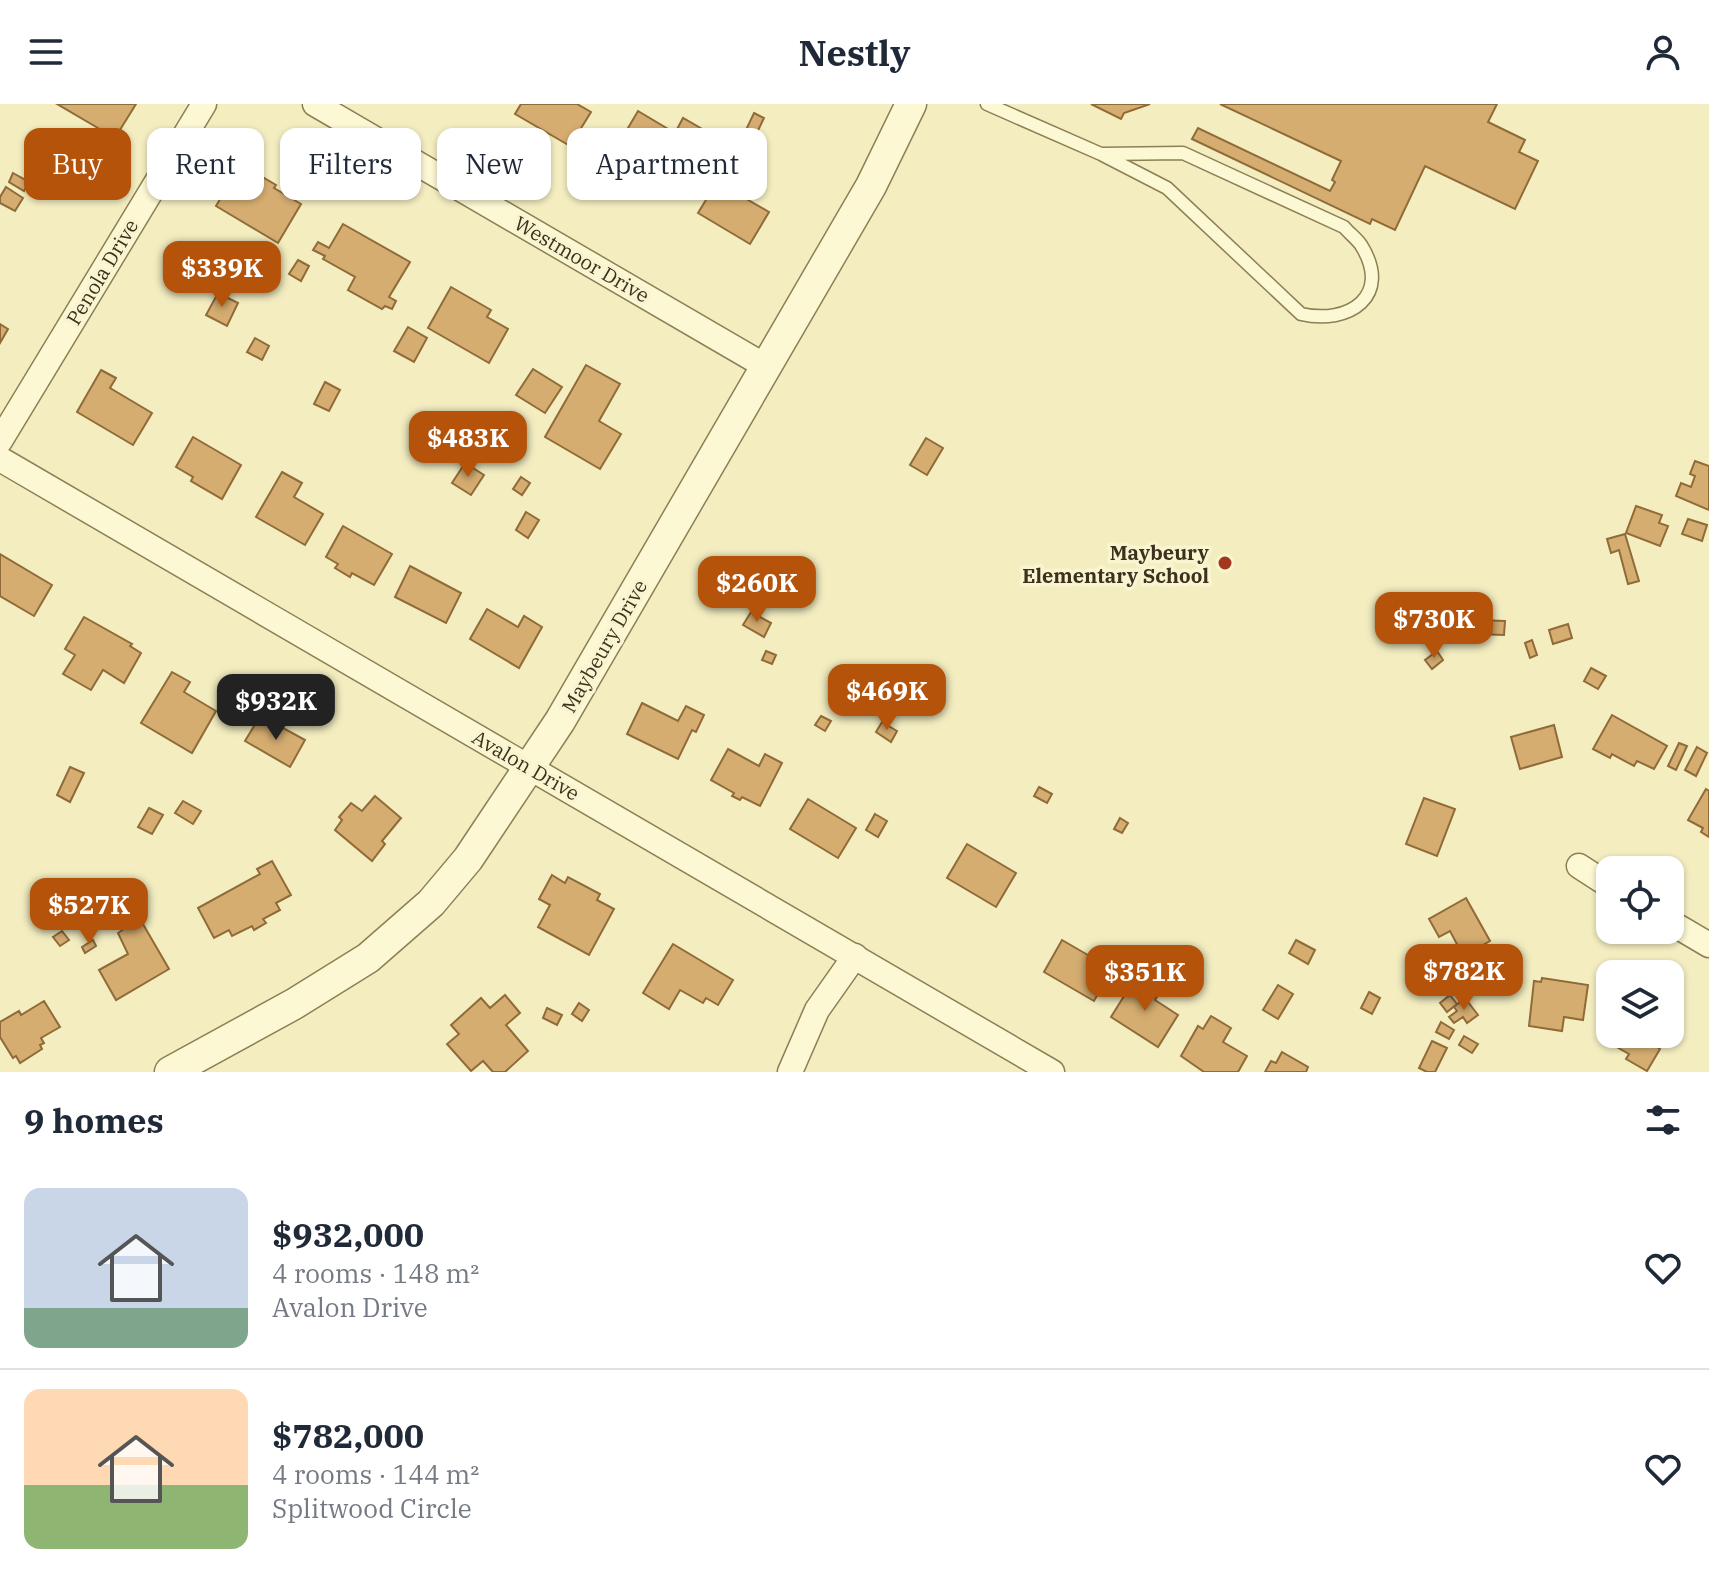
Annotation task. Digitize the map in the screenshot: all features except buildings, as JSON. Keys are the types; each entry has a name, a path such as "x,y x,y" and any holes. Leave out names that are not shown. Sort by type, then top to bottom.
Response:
{"street":[{"name":"Penola Drive","path":"0,441 204,104"},
{"name":"Westmoor Drive","path":"315,104 765,366"},
{"name":"Maybeury Drive","path":"170,1072 294,1004 368,958 431,903 459,870 560,721 871,186 911,104"},
{"name":"Avalon Drive","path":"0,459 1052,1072"},
{"path":"1579,866 1596,877"},
{"path":"1684,930 1709,945"},
{"path":"790,1072 817,1010 855,956"}],"lane":[{"path":"987,104 1101,154 1167,188 1301,314 1320,318 1342,316 1359,307 1368,290 1371,272 1361,245 1344,227 1183,153 1101,154"}],"place":[{"name":"Maybeury Elementary School","path":"1225,563"}]}
